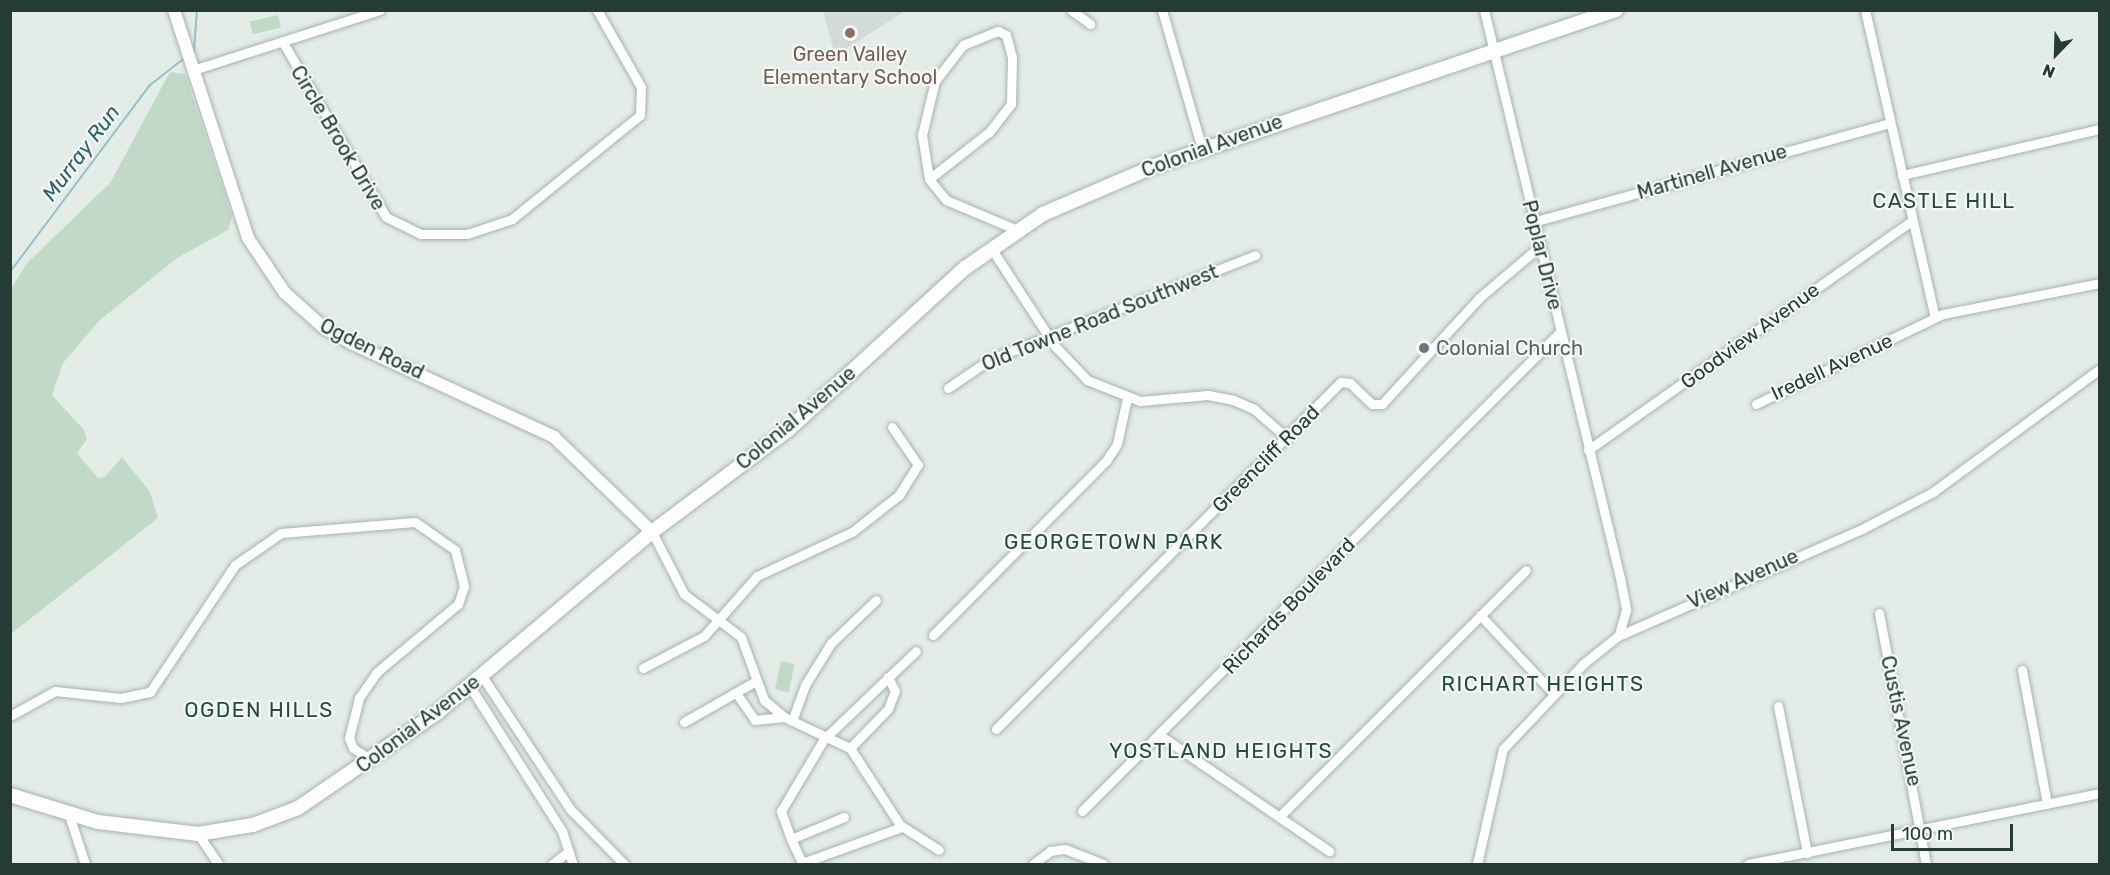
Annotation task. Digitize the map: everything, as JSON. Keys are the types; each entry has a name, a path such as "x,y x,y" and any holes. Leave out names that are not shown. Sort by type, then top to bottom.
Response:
{"main road":[{"name":"Colonial Avenue","path":"10,795 69,815 198,834 277,817 315,799 371,760 482,676 652,532 789,429 991,248 1017,230 1097,187 1492,49 1616,10"}],"street":[{"name":"Ogden Road","path":"174,10 249,238 285,293 324,328 351,343 554,437 652,532"},
{"name":"Circle Brook Drive","path":"193,70 380,10"},
{"name":"Circle Brook Drive","path":"282,41 386,217 421,234 467,234 512,219 640,115 641,87 597,10"},
{"path":"1071,10 1090,24"},
{"path":"1162,10 1203,149"},
{"name":"Poplar Drive","path":"1484,10 1626,610 1618,636"},
{"path":"1864,10 1935,317 2100,283"},
{"path":"929,179 1006,115 1015,84 1006,35 998,31 963,45 935,81 922,135 929,179 946,200 1017,230"},
{"name":"Martinell Avenue","path":"1533,222 1890,123"},
{"path":"1902,175 2100,129"},
{"name":"Goodview Avenue","path":"1588,450 1912,221"},
{"path":"991,248 1049,337 1087,380 1126,398 1222,398 1254,409 1287,438"},
{"name":"Greencliff Road","path":"996,729 1346,380 1372,404 1382,404 1479,298 1539,248"},
{"name":"Old Towne Road Southwest","path":"948,388 989,360 1255,255"},
{"name":"Iredell Avenue","path":"1756,404 1935,317"},
{"name":"Richards Boulevard","path":"1082,811 1161,736 1560,332"},
{"name":"View Avenue","path":"1477,864 1503,749 1552,692 1618,636 1862,529 1933,492 2100,369"},
{"path":"933,635 1106,461 1117,444 1126,398"},
{"path":"643,668 723,620 757,576 852,532 914,478 917,461 892,427"},
{"path":"10,716 55,691 121,698 150,692 234,565 281,533 415,522 455,550 464,585 458,604 377,672 359,699 349,738 352,748 371,760"},
{"path":"652,532 680,590 723,620 746,646 754,682 788,719"},
{"path":"1279,817 1526,570"},
{"path":"788,719 805,685 825,661 831,643 876,600"},
{"name":"Custis Avenue","path":"1879,613 1926,864"},
{"path":"1480,615 1552,692"},
{"path":"902,827 802,864 781,811 829,734 916,651"},
{"path":"2022,670 2047,804"},
{"path":"482,676 570,809 624,864"},
{"path":"850,748 888,709 895,691 888,677"},
{"path":"684,722 754,682"},
{"path":"470,685 562,831 573,864"},
{"path":"736,693 755,720 788,719 829,734 850,748 902,827 939,850"},
{"path":"1778,706 1807,853"},
{"path":"1161,736 1329,851"},
{"path":"1748,864 2100,793"},
{"path":"69,815 85,864"},
{"path":"791,839 844,817"},
{"path":"198,834 218,864"},
{"path":"1033,864 1050,851 1065,849 1103,864"},
{"path":"552,864 569,851"}],"shaded area":[{"name":"Green Valley Elementary School","path":"823,10 905,10 905,11 835,56"}],"green space":[{"path":"278,15 281,28 253,34 250,22"},
{"path":"170,72 185,74 232,217 228,230 177,258 100,320 63,363 52,395 84,430 87,439 77,453 98,478 105,477 122,457 150,492 158,518 11,634 11,289 27,263 110,183"},
{"path":"781,661 795,664 789,692 775,689"}],"waterway":[{"name":"Murray Run","path":"194,51 197,10"},
{"name":"Murray Run","path":"10,272 150,85 182,60"}],"place":[{"name":"Green Valley Elementary School","path":"850,33"},
{"name":"Colonial Church","path":"1424,348"}],"district":[{"name":"CASTLE HILL","path":"1944,201"},
{"name":"GEORGETOWN PARK","path":"1114,542"},
{"name":"RICHART HEIGHTS","path":"1543,684"},
{"name":"OGDEN HILLS","path":"259,710"},
{"name":"YOSTLAND HEIGHTS","path":"1221,751"}]}
